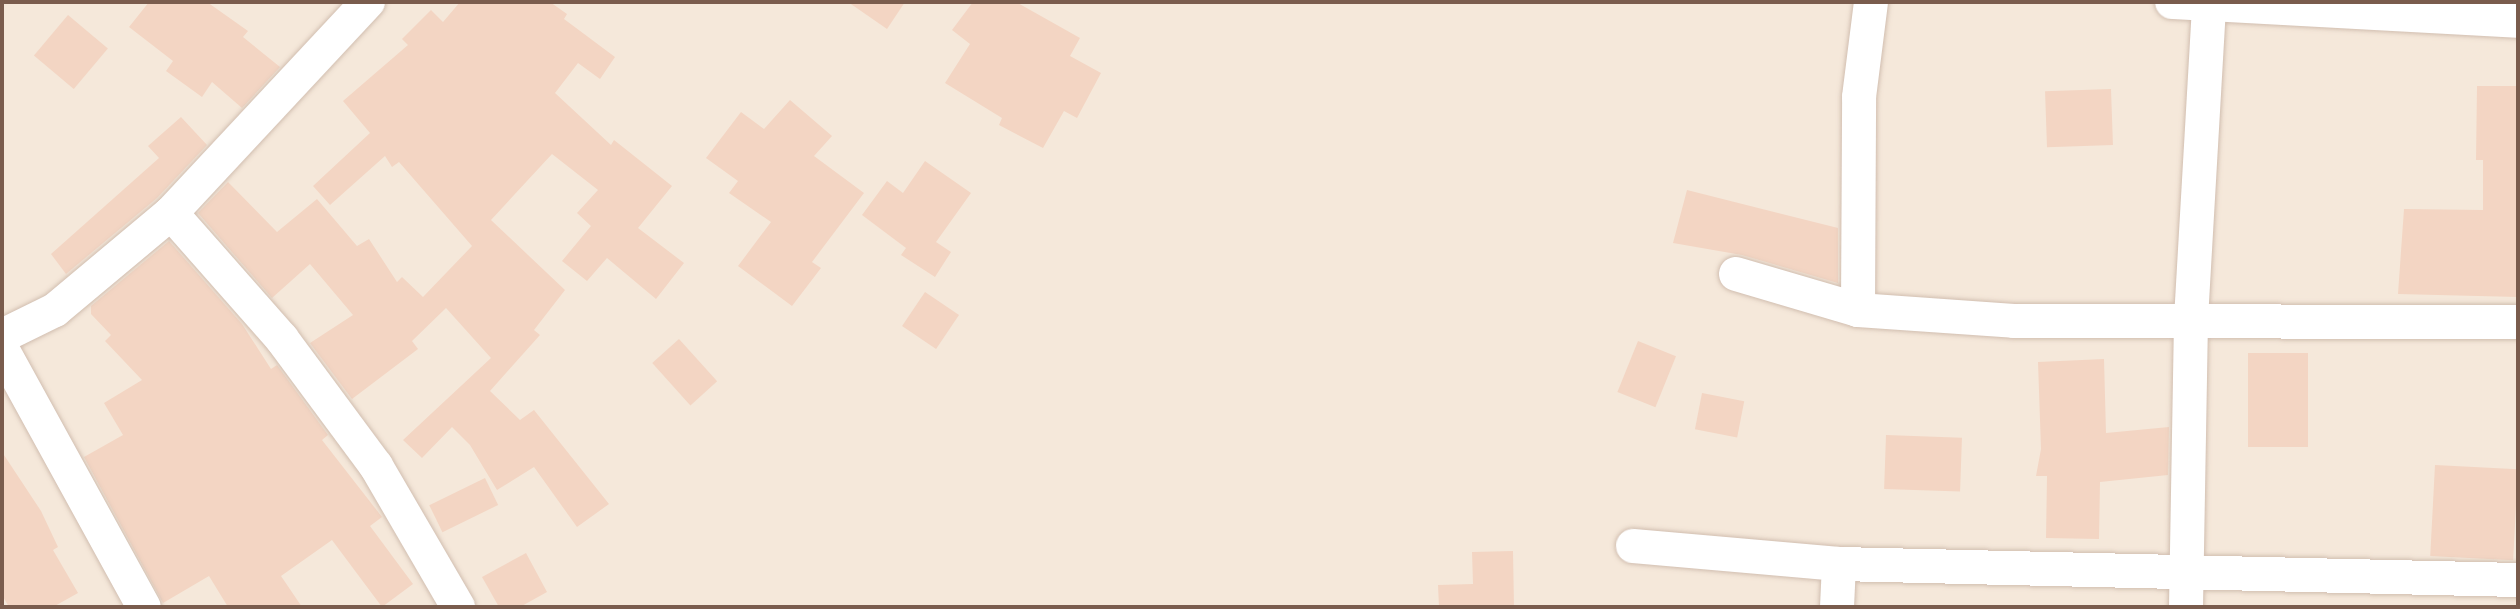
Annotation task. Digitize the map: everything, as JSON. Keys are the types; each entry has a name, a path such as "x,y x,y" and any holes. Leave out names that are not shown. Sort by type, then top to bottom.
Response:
{"street":[{"path":"2,336 55,310 171,213 368,2"},
{"path":"1858,310 1859,97 1871,2"},
{"path":"2172,2 2518,21"},
{"path":"2186,607 2191,319 2209,3"},
{"path":"171,213 282,339 376,466 458,607"},
{"path":"1736,274 1858,310 2014,321 2518,322"},
{"path":"2,349 144,607"},
{"path":"1633,546 1839,564 2518,580"},
{"path":"1837,607 1839,564"}],"shaded area":[{"path":"2,2 2518,2 2518,607 2,607"}],"building":[{"path":"149,2 207,2 248,31 243,37 280,67 242,108 212,82 202,97 166,71 173,61 129,27"},
{"path":"460,2 550,2 567,14 564,19 615,57 600,79 578,63 555,93 611,145 614,140 672,186 638,228 684,263 656,299 607,258 587,281 562,261 591,226 577,213 598,190 552,154 491,220 565,290 534,330 540,335 490,391 520,420 534,410 609,504 577,527 534,467 497,490 470,445 452,427 422,458 403,440 491,358 446,308 412,341 418,349 352,399 310,343 353,315 310,264 272,298 198,213 228,182 277,232 317,199 357,246 369,239 397,282 402,277 423,297 472,246 399,162 392,167 385,156 330,205 313,186 370,133 343,101 408,45 402,39 431,10 443,22"},
{"path":"848,2 905,2 887,29"},
{"path":"973,2 1016,2 1080,38 1070,56 1101,73 1077,118 1064,111 1043,148 999,125 1002,118 945,83 970,44 952,30"},
{"path":"68,15 108,48 74,89 34,56"},
{"path":"2477,86 2518,86 2518,297 2398,294 2404,209 2483,210 2483,160 2476,160"},
{"path":"2111,89 2113,145 2047,147 2045,91"},
{"path":"790,100 832,136 814,156 864,193 812,262 821,268 792,306 738,266 771,222 729,193 738,181 706,158 741,112 764,129"},
{"path":"181,117 207,145 157,198 66,274 51,254 159,158 148,146"},
{"path":"925,161 971,193 936,242 951,252 935,277 901,255 906,248 862,215 887,181 903,193"},
{"path":"1687,190 1838,228 1838,283 1742,255 1673,243"},
{"path":"169,241 242,324 271,369 277,365 328,435 322,440 382,517 370,526 413,584 382,607 332,540 281,576 302,607 228,607 209,576 163,603 84,457 123,435 104,403 142,380 105,341 111,335 91,314 91,306"},
{"path":"925,292 959,315 936,349 902,326"},
{"path":"679,339 717,381 690,405 652,363"},
{"path":"1638,341 1676,356 1655,407 1617,392"},
{"path":"2248,353 2308,353 2308,447 2248,447"},
{"path":"2104,359 2106,433 2169,427 2168,475 2100,482 2099,539 2046,538 2047,476 2036,476 2041,449 2038,362"},
{"path":"1702,393 1744,401 1737,438 1695,429"},
{"path":"1886,435 1962,438 1960,492 1884,489"},
{"path":"2,452 41,511 58,547 53,550 78,593 53,607 9,607 2,595"},
{"path":"2435,465 2518,469 2513,560 2430,556"},
{"path":"485,478 498,505 442,532 429,505"},
{"path":"1513,551 1514,607 1439,607 1438,585 1473,584 1472,552"},
{"path":"526,553 547,592 520,607 499,607 482,577"}]}
